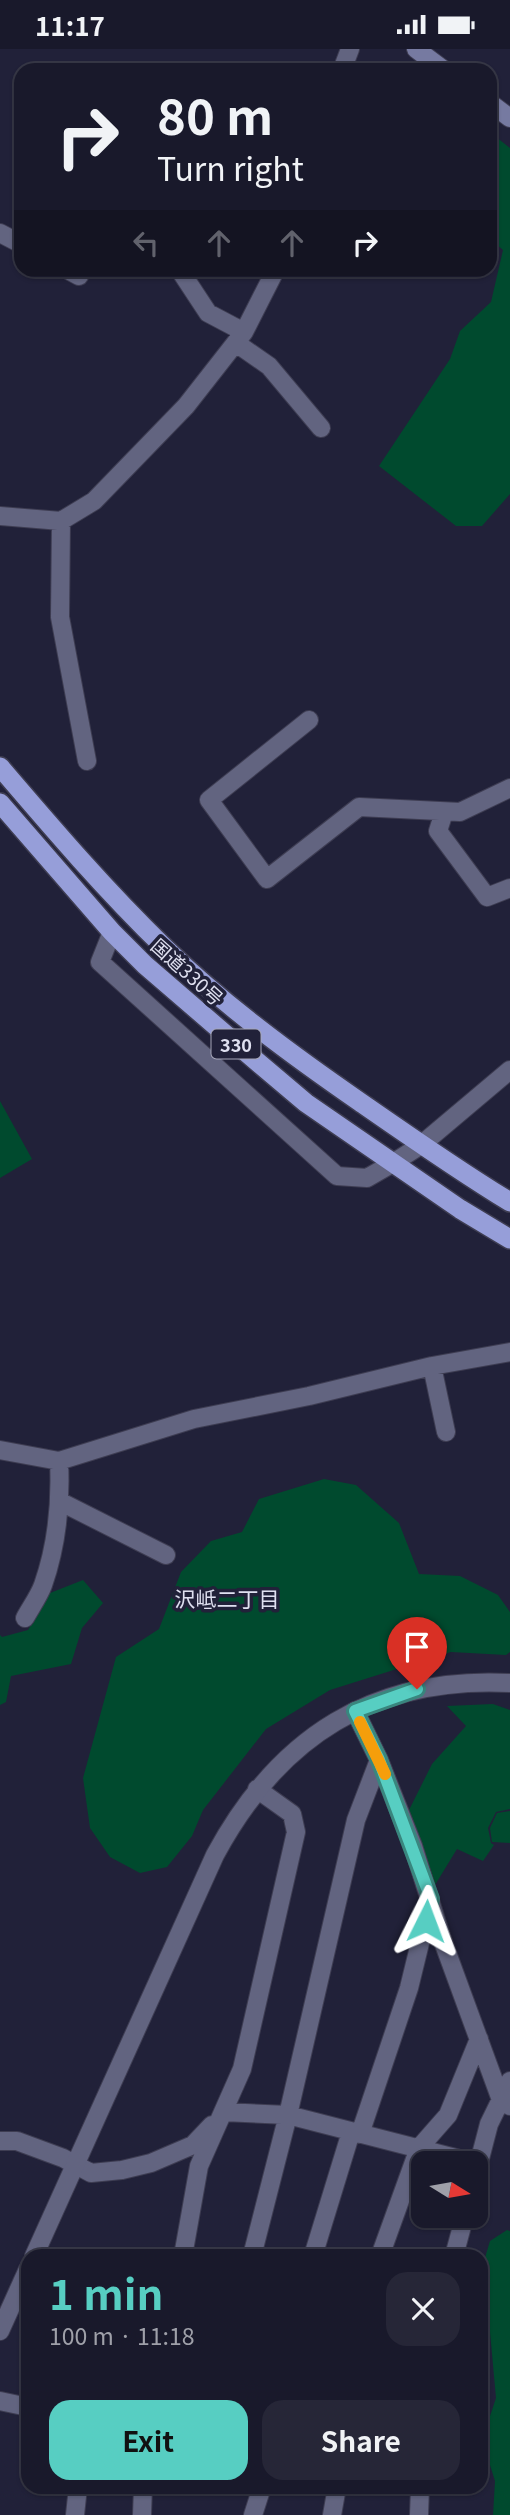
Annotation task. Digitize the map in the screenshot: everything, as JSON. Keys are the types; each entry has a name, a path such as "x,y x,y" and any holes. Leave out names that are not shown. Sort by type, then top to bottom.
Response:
{"highway":[{"name":"国道330号","path":"0,767 81,862 165,948 268,1037 421,1145 510,1202"},
{"name":"国道330号","path":"0,803 112,932 145,965 306,1103 460,1209 510,1239"}],"main road":[{"path":"416,49 435,63"}],"street":[{"path":"183,277 208,313 240,337 269,366 321,428"},
{"path":"0,516 61,521 94,501 186,406 240,337 272,277"},
{"path":"61,521 60,617 87,761"},
{"path":"309,720 209,800 267,879 359,807 460,812 510,788"},
{"path":"444,812 438,831 486,897 510,888"},
{"path":"112,932 100,962 337,1176 367,1178 393,1163 421,1145 510,1070"},
{"path":"0,1450 59,1461 194,1419 309,1397 432,1366 510,1352"},
{"path":"432,1366 446,1431"},
{"path":"25,1618 43,1587 61,1502 59,1461"},
{"path":"61,1502 166,1555"},
{"path":"37,2249 226,1834 270,1773 323,1729 355,1711 417,1689 471,1683 510,1683"},
{"path":"355,1711 379,1760 479,2039 506,2103"},
{"path":"254,2249 288,2115 356,1820 379,1760"},
{"path":"184,2249 199,2165 242,2069 296,1832 292,1814 257,1789"},
{"path":"315,2249 409,1988 431,1899"},
{"path":"383,2249 419,2148 448,2115 479,2039"},
{"path":"481,2151 489,2124 506,2103 510,2081"},
{"path":"223,2112 288,2115 428,2151"},
{"path":"0,2141 17,2141 91,2173 122,2171 151,2163 193,2145 223,2112"},
{"path":"456,2249 462,2228"},
{"path":"0,2331 21,2284"},
{"path":"0,2400 21,2405"},
{"path":"75,2515 77,2494"},
{"path":"142,2515 143,2494"},
{"path":"253,2515 260,2494"},
{"path":"332,2515 336,2494"},
{"path":"419,2515 420,2494"}],"green space":[{"path":"497,138 510,148 510,494 482,526 456,526 379,466 450,359 460,331 491,302 503,250 497,245"},
{"path":"0,1101 32,1159 0,1178"},
{"path":"324,1479 356,1485 399,1523 419,1574 460,1576 498,1595 510,1612 510,1652 506,1655 451,1652 330,1690 266,1729 203,1810 192,1836 167,1867 140,1873 110,1857 90,1828 83,1778 116,1657 159,1629 181,1572 211,1541 242,1532 259,1499"},
{"path":"83,1580 103,1603 82,1628 71,1664 11,1676 6,1702 0,1705 0,1635 2,1637 28,1630 50,1593"},
{"path":"493,1704 510,1710 510,1809 496,1812 488,1828 491,1843 494,1845 483,1861 457,1849 435,1885 409,1810 432,1764 466,1726 447,1706"},
{"path":"510,1811 510,1843 492,1842 490,1828 497,1813"},
{"path":"507,2230 510,2231 510,2515 493,2515 495,2481 488,2459 488,2422 496,2398 488,2310 488,2249 490,2241"}],"slow traffic":[{"path":"360,1722 385,1774"}],"district":[{"name":"沢岻二丁目","path":"227,1598"}],"route":[{"path":"417,1689 355,1711 379,1760 431,1899 426,1921"}]}
